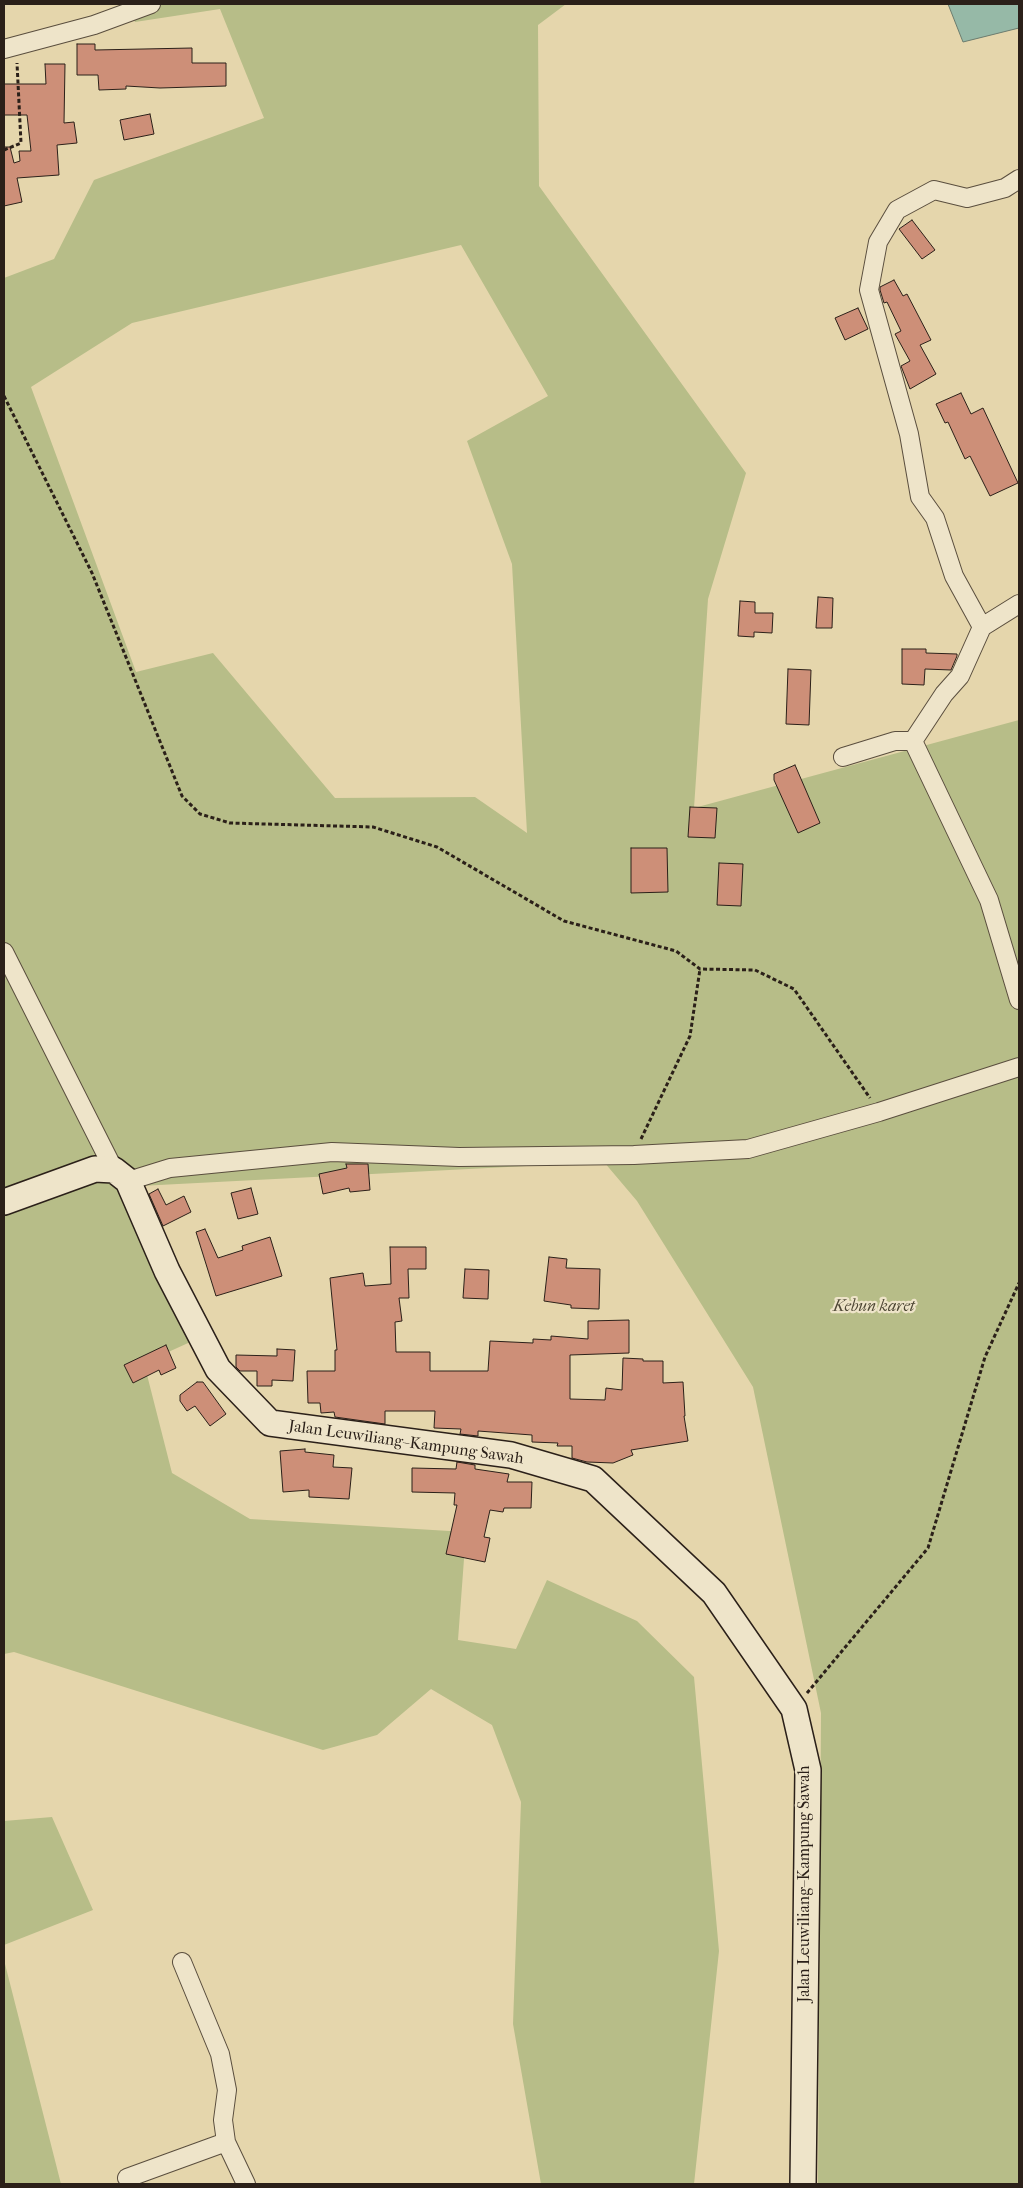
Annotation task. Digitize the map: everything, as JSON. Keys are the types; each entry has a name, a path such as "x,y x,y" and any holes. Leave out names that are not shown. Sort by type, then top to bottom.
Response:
{"main road":[{"path":"4,1202 95,1169 121,1176"},
{"name":"Jalan Leuwiliang–Kampung Sawah","path":"121,1176 218,1370 270,1423 511,1455 594,1479 714,1593 794,1709 808,1770 803,2184"}],"street":[{"path":"10,47 94,24 151,4"},
{"path":"982,627 954,576 934,518 920,497 909,434 869,290 878,242 897,210 934,190 967,198 1005,188 1019,179"},
{"path":"913,741 944,694 960,676 982,627 1019,604"},
{"path":"843,757 896,741 913,741"},
{"path":"913,741 989,900 1019,1000"},
{"path":"4,952 121,1176 170,1168 332,1152 459,1157 634,1155 748,1149 879,1112 1019,1067"},
{"path":"182,1962 220,2054 227,2090 223,2120 226,2142 246,2184"},
{"path":"127,2178 226,2142"}],"path":[{"path":"4,150 21,142 10,47"},
{"path":"4,396 92,572 182,796 200,814 230,823 373,827 437,847 564,921 676,951 700,969 755,970 794,989 879,1112"},
{"path":"634,1155 690,1036 700,969"},
{"path":"794,1709 928,1548 985,1357 1019,1284"}],"green space":[{"name":"Kebun karet","path":"124,4 566,4 538,25 539,186 746,473 708,599 694,808 1019,720 1019,2184 818,2184 821,1713 753,1387 637,1201 604,1162 120,1187 197,1339 144,1363 172,1473 250,1519 466,1532 458,1640 516,1649 547,1580 637,1621 694,1677 719,1951 694,2184 541,2184 513,2024 521,1802 492,1725 431,1689 377,1735 323,1750 14,1652 4,1654 4,278 54,259 94,180 264,118 220,9 135,22","holes":["461,245 548,396 467,441 512,564 527,833 475,797 335,798 213,653 136,672 31,387 132,323"]},
{"path":"52,1817 93,1910 4,1945 4,1821"},
{"path":"4,1960 61,2184 4,2184"}],"shaded area":[{"path":"948,4 1019,4 1019,28 963,42"}],"building":[{"path":"77,44 95,44 95,50 192,48 192,63 226,63 226,86 160,88 126,86 126,89 99,90 98,75 77,75"},
{"path":"45,64 65,64 64,123 74,122 77,143 57,145 59,175 17,178 22,202 4,206 4,147 10,147 14,163 20,161 19,151 31,151 27,115 4,115 4,84 46,84"},
{"path":"150,114 154,134 124,140 120,120"},
{"path":"912,220 935,250 922,259 899,229"},
{"path":"894,280 903,296 907,294 931,340 920,345 936,374 910,389 901,366 910,361 895,334 901,331 887,302 884,303 880,290 880,287"},
{"path":"858,308 868,329 845,340 835,318"},
{"path":"961,393 971,414 983,408 1018,483 990,496 970,456 965,459 948,422 945,423 936,404"},
{"path":"818,597 833,598 832,628 816,628"},
{"path":"740,601 755,602 755,613 773,613 772,633 754,632 754,637 738,636"},
{"path":"902,649 926,649 926,653 957,654 957,656 951,670 925,669 924,685 902,684"},
{"path":"788,669 811,670 809,725 786,724"},
{"path":"795,765 820,823 798,833 774,780 774,774"},
{"path":"690,807 717,808 715,838 688,837"},
{"path":"631,848 667,848 668,892 631,893"},
{"path":"719,863 743,864 741,906 717,905"},
{"path":"346,1164 368,1164 370,1190 350,1192 349,1188 323,1194 319,1174 347,1168"},
{"path":"251,1188 258,1214 238,1219 231,1193"},
{"path":"158,1189 166,1205 184,1196 191,1212 163,1226 149,1194"},
{"path":"205,1229 218,1258 243,1250 242,1246 270,1237 282,1276 216,1296 196,1232"},
{"path":"390,1247 426,1247 426,1269 408,1269 409,1298 399,1298 402,1321 395,1322 396,1352 430,1352 430,1371 488,1371 490,1341 533,1343 533,1339 551,1340 551,1336 588,1339 588,1321 629,1320 629,1353 570,1355 570,1399 605,1400 606,1388 622,1390 623,1358 663,1361 663,1383 683,1382 684,1416 688,1441 631,1450 633,1455 613,1463 587,1462 572,1458 572,1446 557,1446 558,1443 532,1442 532,1435 478,1431 478,1436 460,1434 461,1429 434,1428 435,1411 385,1411 385,1424 335,1417 334,1412 321,1413 320,1403 308,1403 307,1371 335,1371 335,1350 337,1350 330,1278 363,1273 365,1286 391,1284"},
{"path":"549,1257 567,1259 566,1268 600,1269 599,1309 571,1308 571,1305 544,1301"},
{"path":"465,1269 489,1270 488,1299 463,1298"},
{"path":"166,1345 176,1368 161,1375 159,1370 133,1383 124,1365"},
{"path":"277,1349 295,1350 293,1381 272,1380 272,1386 257,1386 257,1371 240,1371 236,1367 236,1355 277,1356"},
{"path":"197,1382 203,1382 226,1414 210,1426 195,1406 187,1411 180,1401 180,1395"},
{"path":"305,1449 305,1452 334,1455 333,1467 352,1468 349,1499 309,1497 309,1490 283,1492 280,1451"},
{"path":"457,1462 475,1465 475,1469 509,1474 507,1482 532,1482 531,1508 504,1508 503,1512 490,1510 484,1537 490,1538 485,1562 446,1554 457,1505 454,1505 455,1493 412,1492 412,1468 456,1469"}]}
